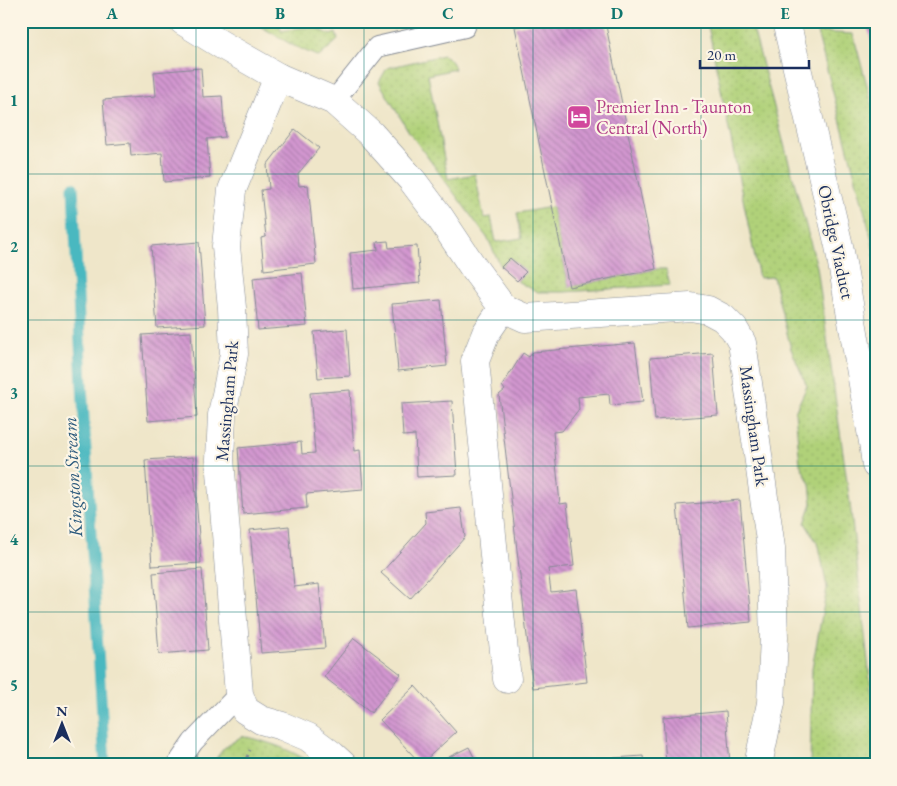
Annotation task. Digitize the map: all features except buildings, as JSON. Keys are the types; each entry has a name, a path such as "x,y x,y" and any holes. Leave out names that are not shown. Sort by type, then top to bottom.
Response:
{"street":[{"path":"184,21 278,77 334,102 372,134 412,180 503,308 486,333 475,362 508,679"},
{"name":"Obridge Viaduct","path":"786,21 839,246 872,432 876,465"},
{"name":"Massingham Park","path":"278,77 232,190 226,246 234,354 222,415 220,459 239,694 245,710 262,720 282,726 308,738 343,765"},
{"name":"Massingham Park","path":"503,308 525,318 691,307 708,310 723,318 734,329 742,343 771,548 774,637 772,694 758,765"}],"lane":[{"path":"334,102 377,47 465,27"},
{"path":"177,765 192,742 239,694"}],"green space":[{"path":"251,21 279,21 281,31 307,28 318,29 330,35 336,33 338,40 319,57 294,46"},
{"path":"707,21 751,21 817,267 850,503 874,714 874,765 810,765 812,668 827,588 819,546 805,523 812,503 810,484 800,464 795,412 807,386 791,349 773,277 759,278"},
{"path":"817,32 853,34 876,118 876,268 872,240"},
{"path":"443,55 450,60 455,69 428,75 448,179 475,174 484,218 491,217 496,242 522,238 517,213 552,207 569,287 656,269 666,269 670,285 538,292 517,281 526,272 510,258 501,267 488,239 409,132 379,82 387,68"},
{"path":"242,736 280,747 314,765 211,765 224,748"}],"waterway":[{"name":"Kingston Stream","path":"73,187 82,385 105,765"}],"place":[{"name":"Premier Inn - Taunton Central (North)","path":"579,117"}]}
